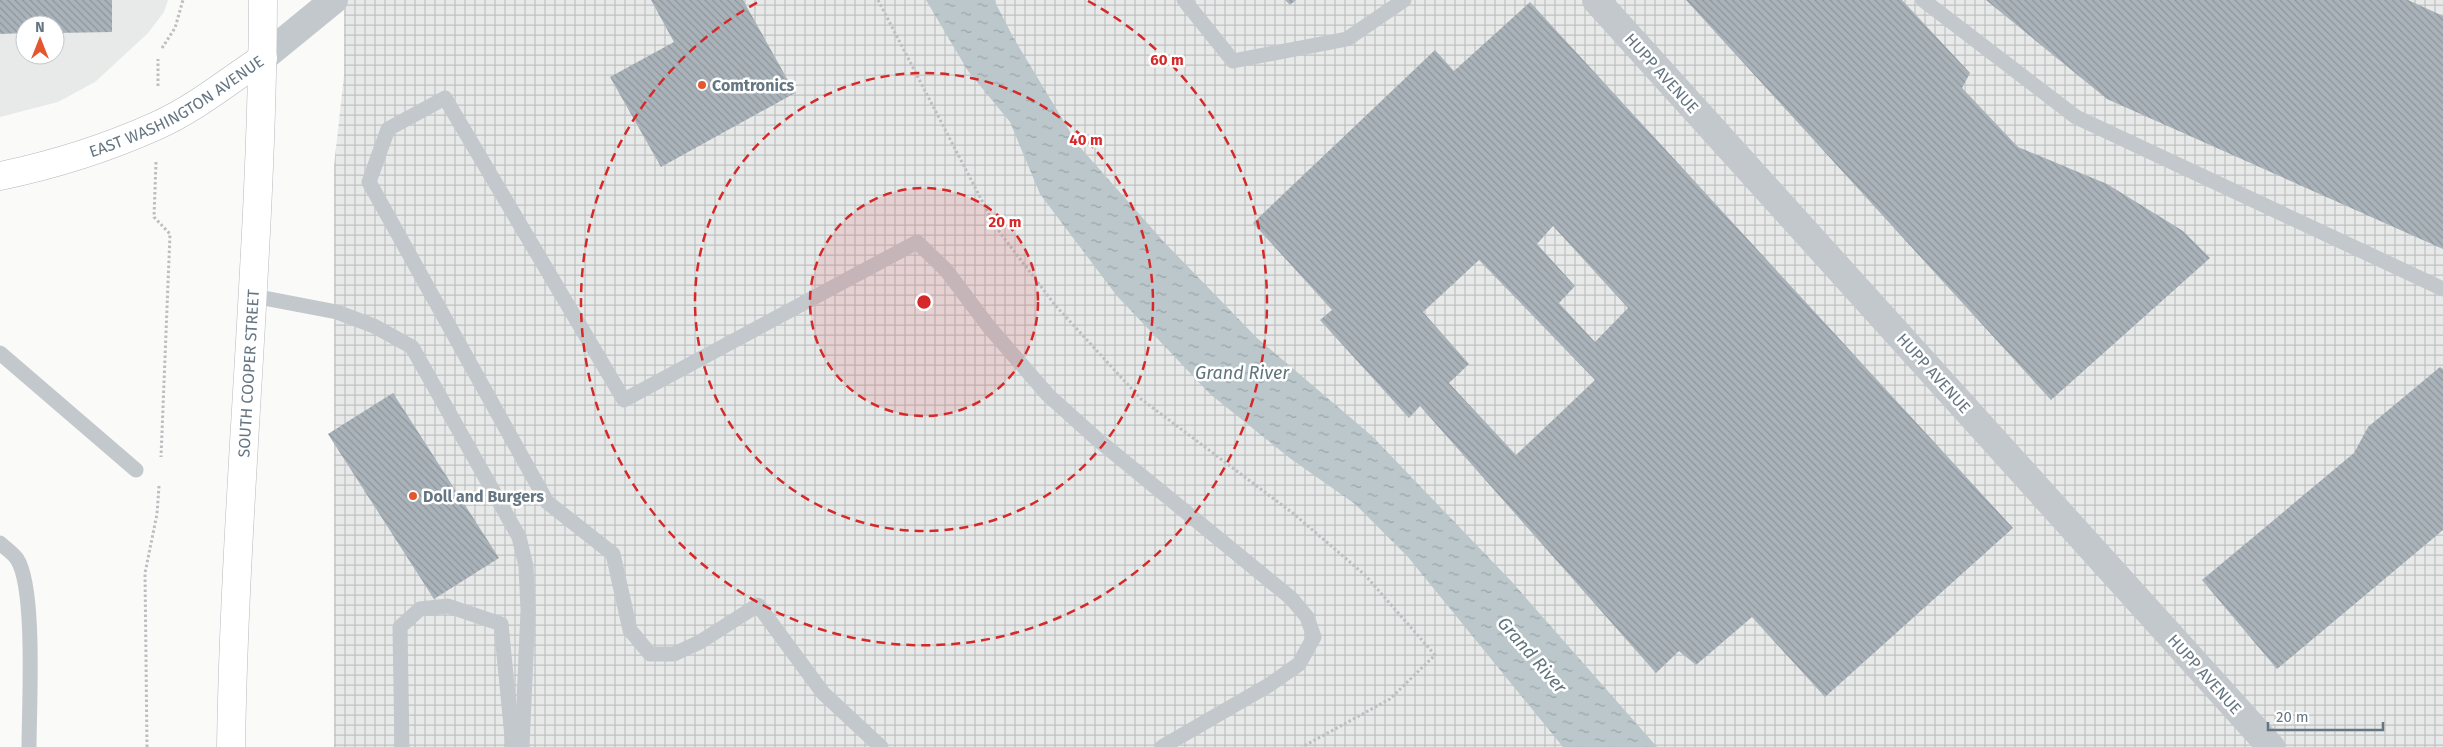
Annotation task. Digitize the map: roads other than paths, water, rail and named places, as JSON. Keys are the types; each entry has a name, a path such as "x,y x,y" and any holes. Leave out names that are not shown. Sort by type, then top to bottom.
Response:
{"main road":[{"name":"SOUTH COOPER STREET","path":"232,747 238,568 254,296 263,58 263,0"},
{"name":"EAST WASHINGTON AVENUE","path":"0,176 52,164 157,126 207,96 263,58"}],"street":[{"name":"EAST WASHINGTON AVENUE","path":"263,58 334,0"},
{"name":"HUPP AVENUE","path":"1596,0 2271,747"}],"lane":[{"path":"1184,0 1233,61 1347,39 1404,0"},
{"path":"1924,0 2076,117 2443,289"},
{"path":"881,747 823,693 758,605 700,642 674,654 650,654 630,630 612,554 547,502 369,182 388,129 445,98 624,400 917,242 946,270 989,327 1048,396 1098,440 1291,598 1307,617 1314,637 1300,664 1269,685 1162,747"},
{"path":"254,296 337,312 374,326 412,347 519,536 526,566 528,610 522,747"},
{"path":"0,354 136,470"},
{"path":"0,543 17,559 25,582 30,627 30,747"},
{"path":"402,747 400,627 420,609 448,606 501,624 513,747"}],"water":[{"name":"Grand River","path":"926,0 994,0 1013,37 1078,145 1164,242 1257,338 1372,436 1512,582 1657,747 1563,747 1408,557 1355,504 1291,459 1210,394 1117,296 1040,194 1010,122 968,71"}],"place":[{"name":"Comtronics","path":"702,85"},
{"name":"Doll and Burgers","path":"413,496"}]}
